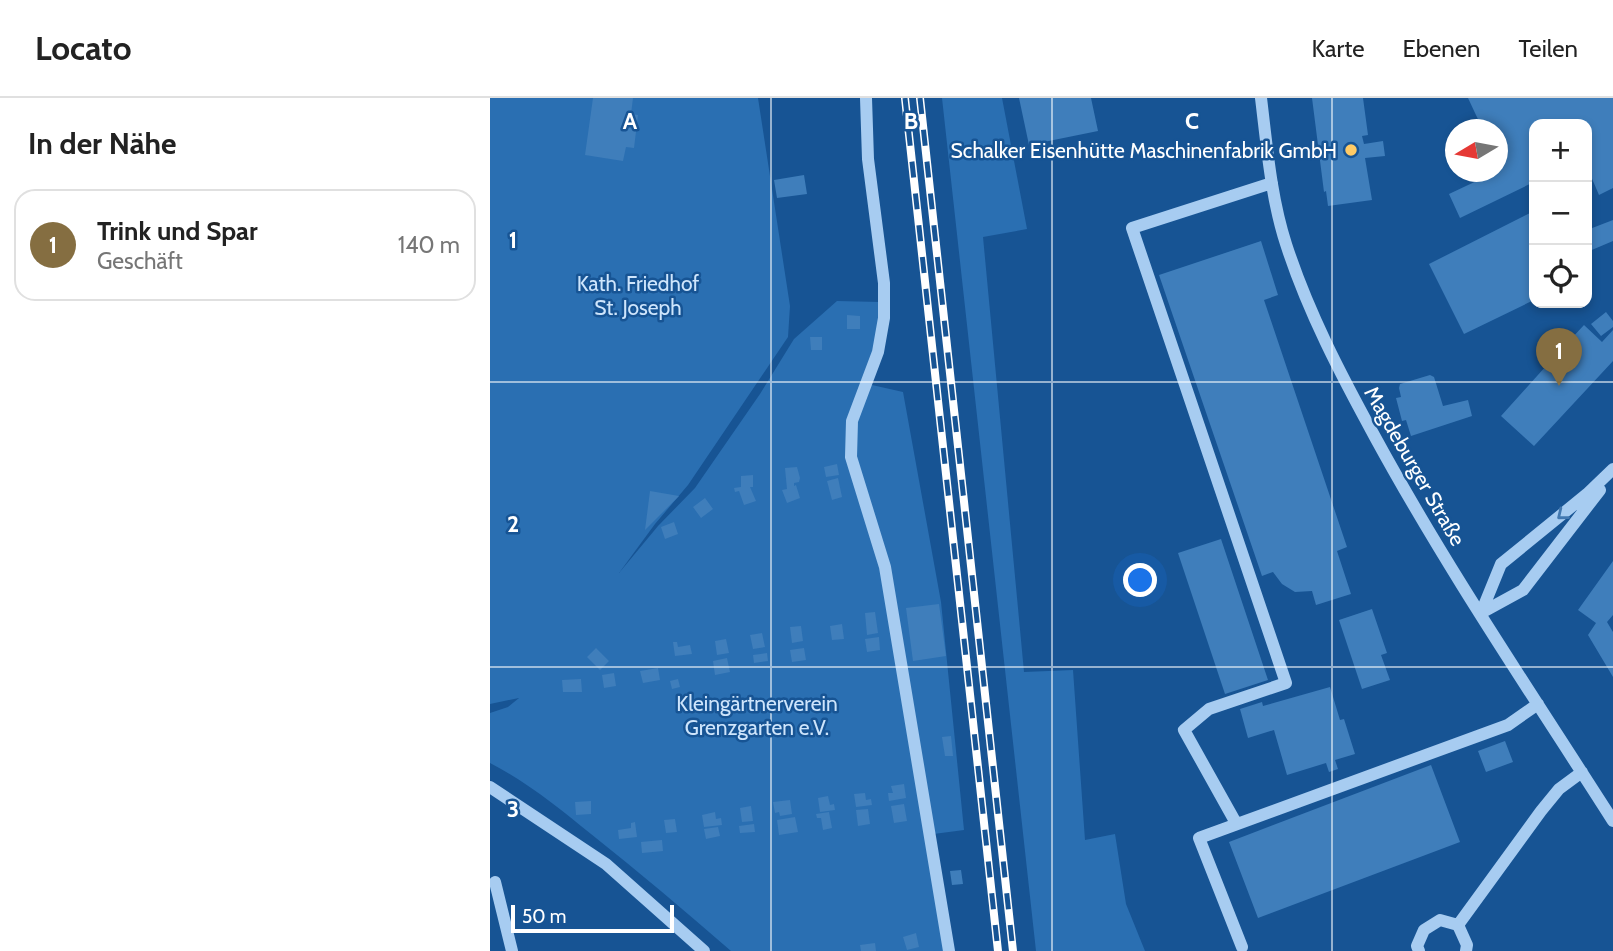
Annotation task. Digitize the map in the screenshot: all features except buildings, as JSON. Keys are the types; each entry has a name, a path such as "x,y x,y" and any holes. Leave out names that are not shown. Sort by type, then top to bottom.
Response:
{"street":[{"path":"866,98 868,159 884,283 884,318 878,352 852,421 851,457 885,567 949,951"},
{"name":"Magdeburger Straße","path":"1261,98 1272,183 1285,241 1306,303 1345,382 1404,490 1613,821"},
{"path":"1236,823 1184,730 1209,709 1286,682 1132,229 1272,183"},
{"path":"1481,613 1523,590 1613,472"},
{"path":"1481,613 1501,564 1613,472"},
{"path":"1242,947 1199,838 1508,725 1538,704"},
{"path":"1458,925 1541,811 1559,789 1582,772"},
{"path":"490,787 606,864 704,951"},
{"path":"495,882 512,951"},
{"path":"1419,951 1417,946 1424,930 1440,920 1458,925 1467,944 1466,951"}],"green space":[{"path":"490,98 758,98 790,306 788,337 688,485 619,573 658,526 695,488 760,394 794,339 837,301 880,302 872,385 903,392 941,602 964,830 926,835 944,951 731,951 567,815 530,787 490,763 490,713 508,707 519,698 490,704"},
{"path":"942,98 1002,98 1027,229 983,237 1024,672 1073,670 1085,840 1115,834 1126,904 1145,951 1036,951"}],"railway":[{"path":"905,98 998,951"},
{"path":"920,98 1013,951"}],"place":[{"name":"Schalker Eisenhütte Maschinenfabrik GmbH","path":"1351,150"},
{"name":"Trink und Spar","path":"1559,386"}],"park label":[{"name":"Kath. Friedhof St. Joseph","path":"638,295"},
{"name":"Kleingärtnerverein Grenzgarten e.V.","path":"757,715"}]}
